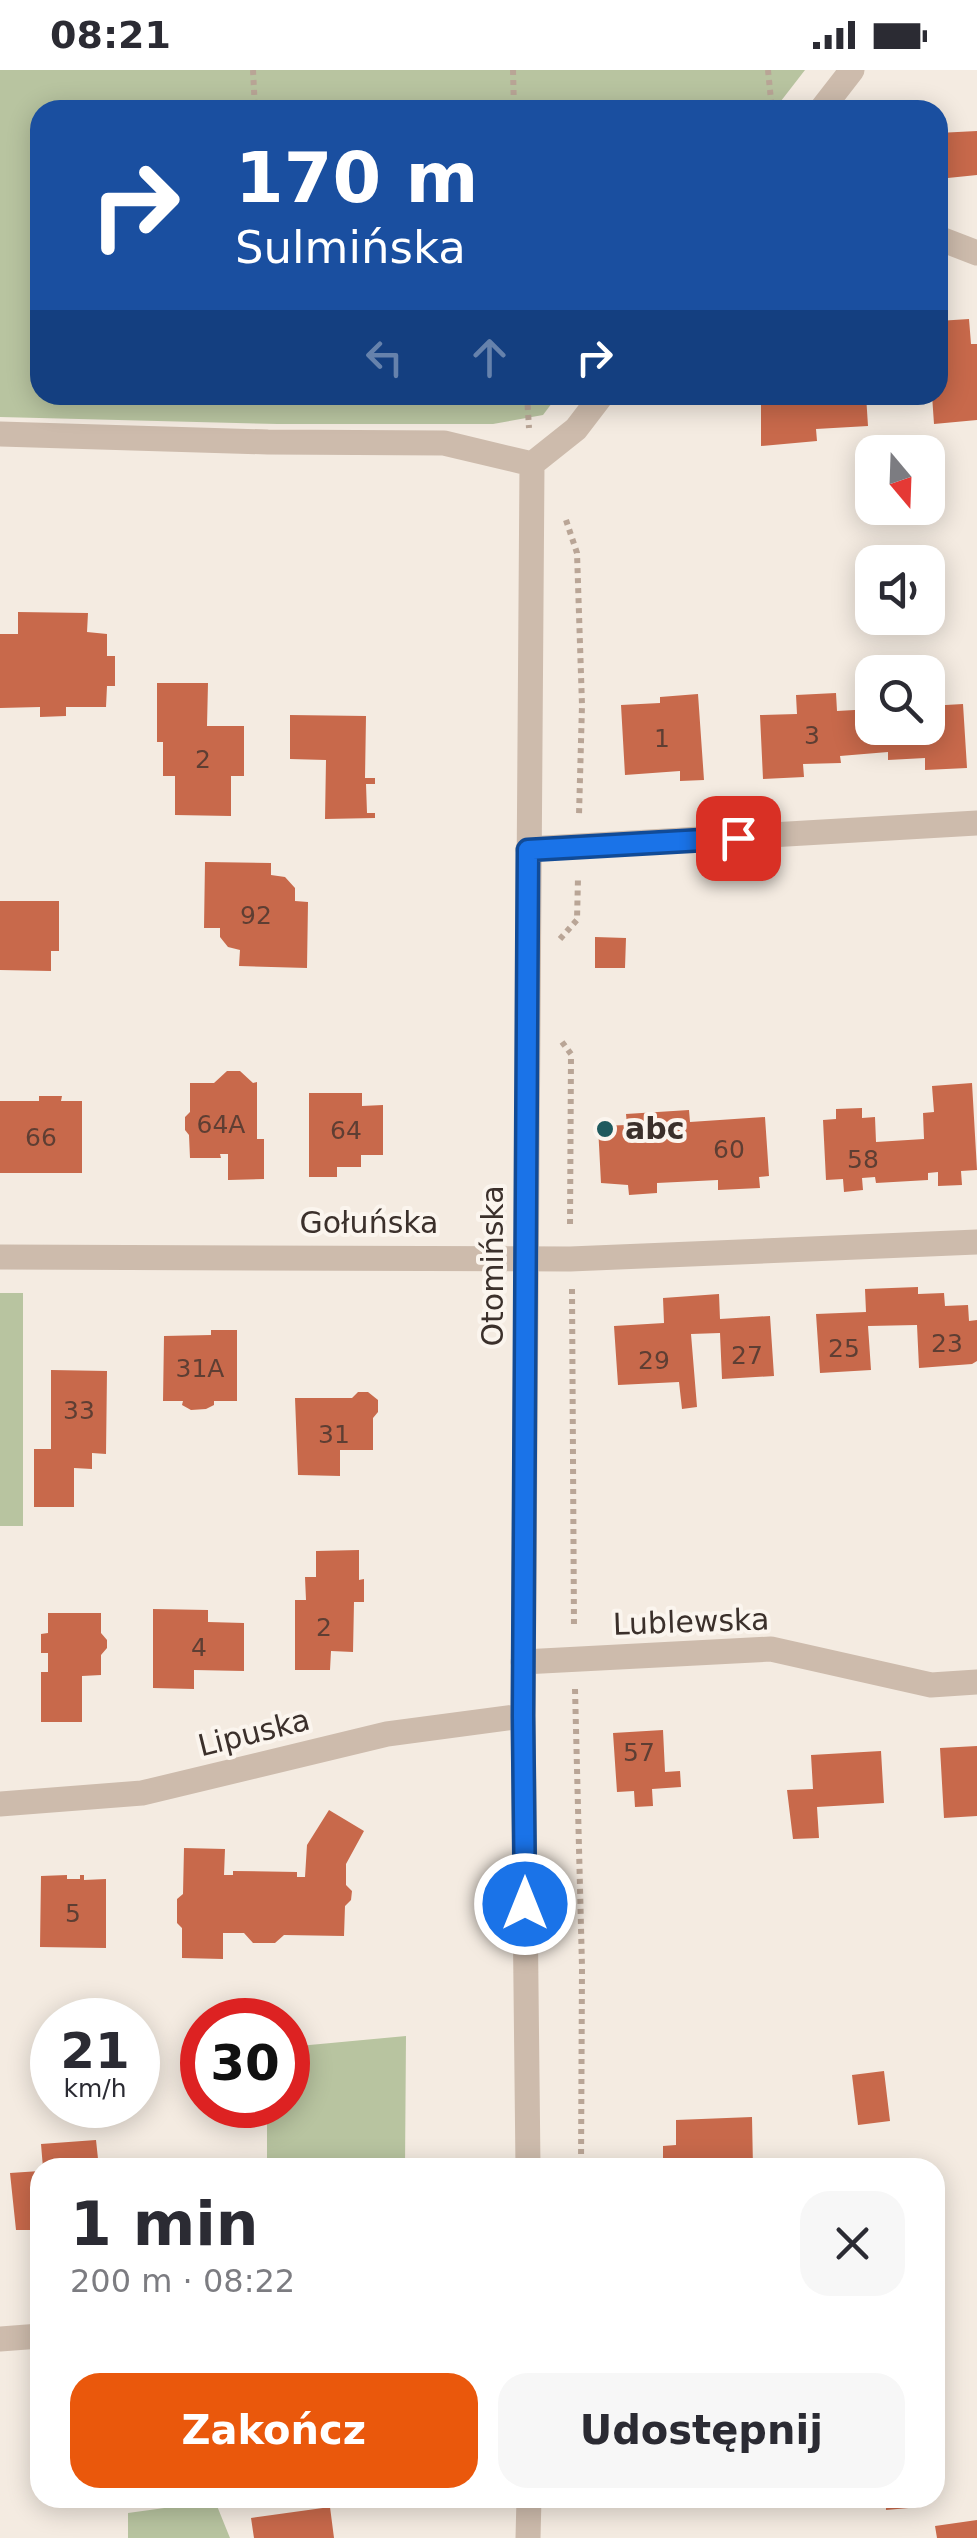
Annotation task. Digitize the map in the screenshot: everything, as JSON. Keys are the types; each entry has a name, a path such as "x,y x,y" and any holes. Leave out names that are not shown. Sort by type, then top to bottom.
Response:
{"street":[{"path":"829,100 852,70"},
{"path":"948,242 977,253"},
{"path":"0,434 444,444 532,464 576,429 594,405"},
{"name":"Otomińska","path":"528,2158 523,1662 532,464"},
{"path":"528,850 977,824"},
{"name":"Gołuńska","path":"0,1256 570,1259 977,1242"},
{"name":"Lublewska","path":"523,1662 770,1649 931,1685 977,1682"},
{"name":"Lipuska","path":"0,1804 142,1794 387,1734 523,1716"},
{"path":"0,2339 30,2337"},
{"path":"528,2538 529,2508"}],"path":[{"path":"253,70 254,100"},
{"path":"513,70 514,100"},
{"path":"768,70 771,100"},
{"path":"532,499 560,499 577,554 582,705 577,920 555,944"},
{"path":"556,1035 572,1054 570,1259 582,1967 581,2158"}],"green space":[{"path":"0,70 805,70 782,100 30,100 30,405 550,405 543,415 493,424 278,424 0,417"},
{"path":"0,1293 23,1293 23,1526 0,1526"},
{"path":"406,2036 405,2158 267,2158 267,2128 310,2128 310,2045"},
{"path":"218,2508 230,2538 128,2538 128,2513"}],"building":[{"path":"977,131 977,175 948,178 948,132"},
{"path":"969,319 971,344 977,344 977,420 934,424 933,405 948,405 948,320"},
{"path":"761,405 867,405 868,426 816,429 817,441 761,446"},
{"path":"18,612 88,613 87,632 107,634 107,656 115,656 115,686 107,686 106,707 66,707 66,716 40,717 40,707 0,708 0,634 18,634"},
{"path":"157,683 208,683 207,726 244,726 244,776 231,776 231,816 175,815 175,776 163,776 163,742 157,742"},
{"path":"836,693 837,711 855,710 855,745 945,745 945,705 963,704 967,768 925,770 925,758 888,760 888,752 840,756 841,763 803,764 804,777 763,779 760,715 797,714 796,695"},
{"path":"698,694 704,780 680,781 680,771 625,775 621,705 660,703 660,697"},
{"path":"290,715 366,716 365,778 375,778 375,784 366,784 367,813 375,813 375,818 325,819 326,760 290,759"},
{"path":"205,862 271,863 271,875 285,877 295,888 295,901 308,902 307,968 239,966 240,950 228,947 220,937 220,928 204,928"},
{"path":"0,901 59,901 59,951 51,951 51,971 0,970"},
{"path":"595,937 626,938 625,968 595,968"},
{"path":"227,1071 240,1071 253,1083 257,1082 257,1139 264,1139 264,1179 228,1180 228,1154 220,1154 221,1158 190,1158 185,1117 190,1112 190,1083 214,1083"},
{"path":"972,1083 977,1170 961,1171 962,1185 938,1186 938,1172 928,1173 928,1180 876,1183 875,1177 862,1178 863,1190 844,1192 843,1179 826,1180 823,1120 836,1119 836,1109 862,1108 862,1118 875,1117 876,1142 924,1139 923,1113 934,1112 932,1086"},
{"path":"309,1093 362,1093 362,1106 383,1105 383,1155 361,1155 361,1167 337,1167 337,1177 309,1177"},
{"path":"39,1096 82,1101 82,1173 0,1173 0,1101 39,1101"},
{"path":"689,1110 690,1122 765,1117 769,1176 759,1177 760,1188 718,1190 718,1180 657,1183 657,1193 629,1195 628,1185 601,1183 598,1126 627,1125 626,1114"},
{"path":"918,1287 918,1294 944,1293 945,1306 968,1305 969,1321 977,1320 977,1361 919,1368 917,1325 868,1326 871,1370 820,1373 816,1314 866,1312 865,1289"},
{"path":"719,1294 720,1319 770,1316 774,1376 722,1379 720,1333 691,1334 697,1407 682,1409 679,1382 618,1385 614,1326 664,1323 663,1298"},
{"path":"211,1330 237,1330 237,1401 214,1401 206,1409 191,1410 182,1405 183,1401 163,1401 164,1336 211,1335"},
{"path":"51,1370 107,1371 106,1454 92,1453 92,1469 74,1468 74,1507 34,1507 34,1449 51,1449"},
{"path":"358,1392 368,1392 378,1400 378,1412 373,1418 373,1450 340,1450 340,1476 298,1475 295,1398 352,1398"},
{"path":"359,1550 364,1602 354,1602 353,1652 331,1651 330,1670 295,1670 295,1600 306,1600 305,1577 316,1577 316,1551"},
{"path":"153,1609 208,1610 208,1622 244,1623 244,1671 194,1670 194,1689 153,1688"},
{"path":"48,1613 101,1613 101,1633 107,1648 101,1655 101,1675 82,1676 82,1722 41,1722 41,1672 48,1672 48,1653 41,1653 41,1634 48,1633"},
{"path":"663,1730 665,1772 680,1771 681,1787 652,1789 653,1806 635,1807 634,1791 617,1792 613,1733"},
{"path":"977,1746 977,1816 944,1818 940,1748"},
{"path":"881,1751 884,1803 817,1807 819,1838 793,1839 787,1790 813,1789 811,1755"},
{"path":"329,1810 364,1831 346,1864 346,1885 352,1891 345,1906 344,1936 284,1935 275,1943 253,1943 244,1933 223,1933 223,1959 182,1958 177,1899 183,1894 184,1848 225,1849 224,1875 233,1875 233,1871 297,1872 297,1877 305,1877 307,1845"},
{"path":"67,1875 67,1879 84,1875 84,1880 106,1879 106,1948 40,1947 41,1876"},
{"path":"884,2071 890,2121 858,2125 852,2075"},
{"path":"752,2117 753,2158 663,2158 663,2146 676,2145 676,2120"},
{"path":"96,2140 98,2158 42,2158 41,2144"},
{"path":"30,2172 30,2230 16,2230 10,2173"},
{"path":"330,2508 334,2538 254,2538 251,2518"},
{"path":"977,2520 977,2538 937,2538 935,2526"}],"place":[{"name":"abc","path":"605,1129"}],"route":[{"path":"525,1904 528,850 738,838"}]}
